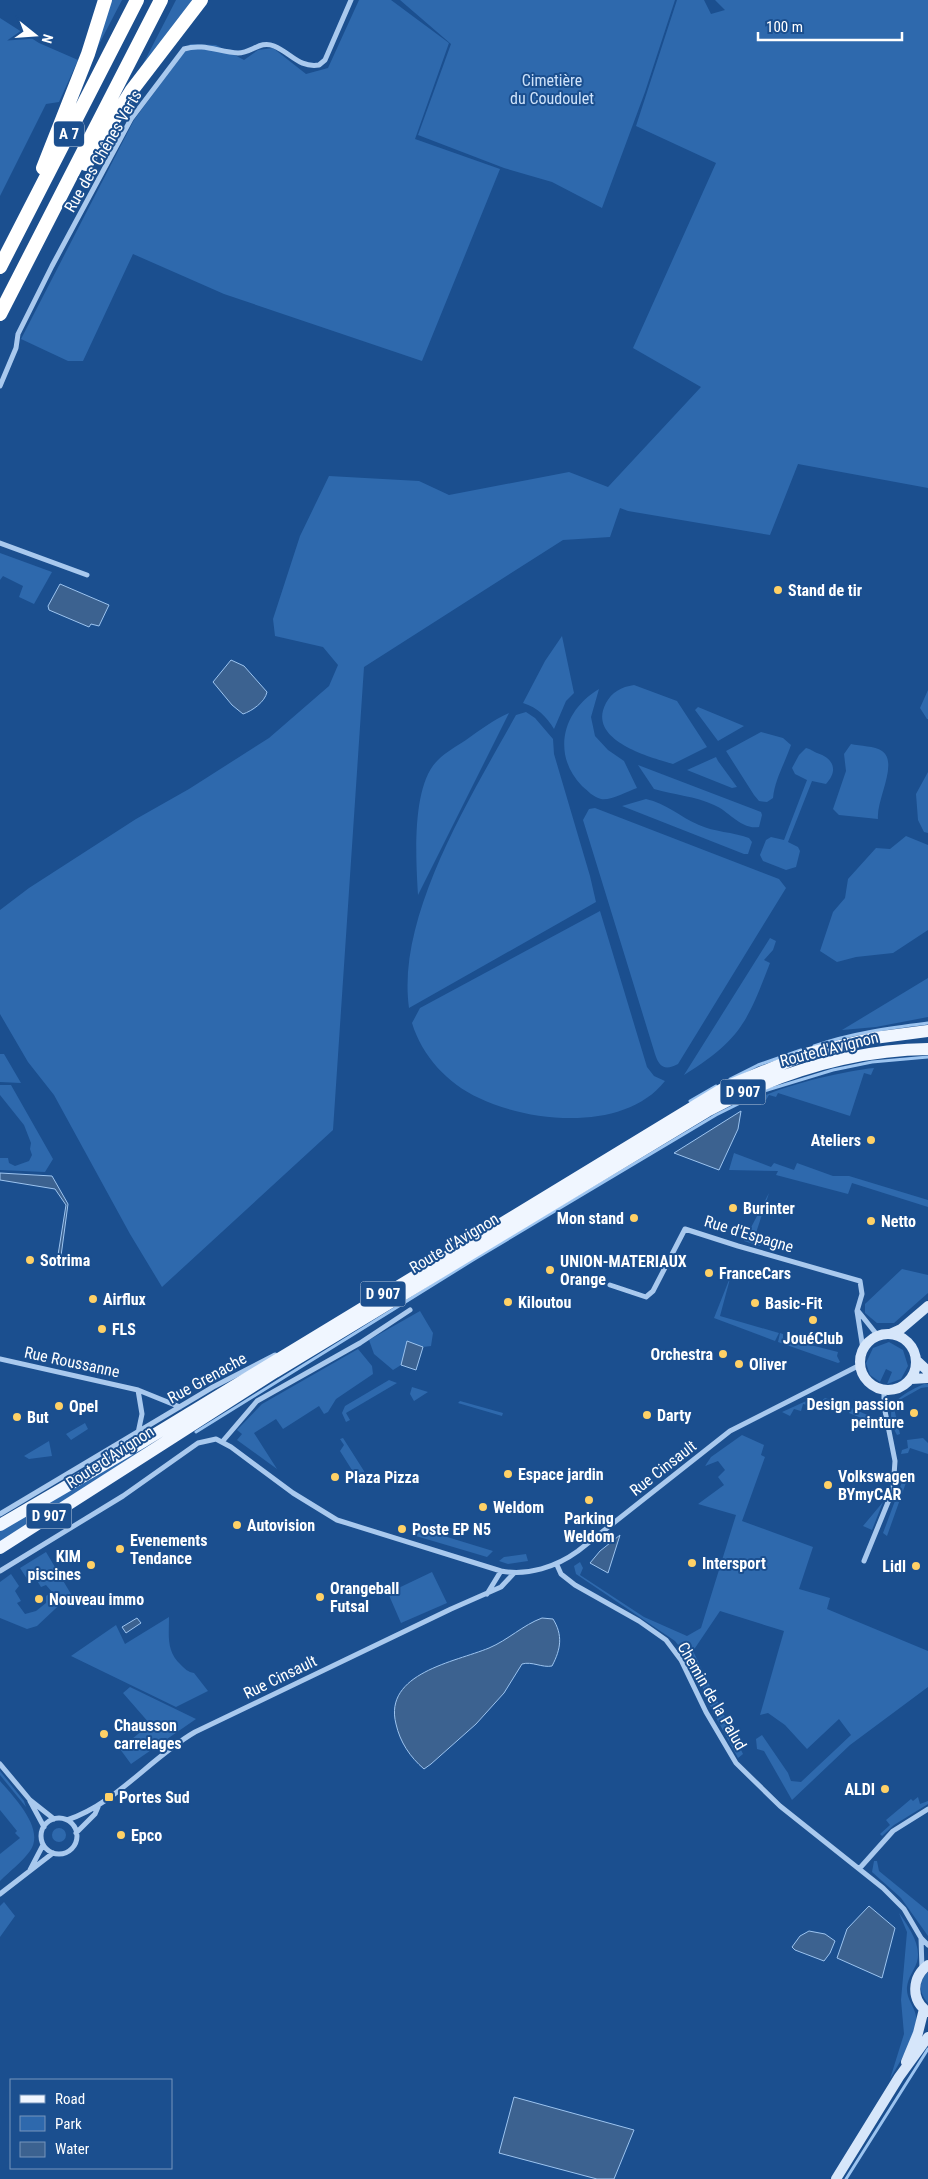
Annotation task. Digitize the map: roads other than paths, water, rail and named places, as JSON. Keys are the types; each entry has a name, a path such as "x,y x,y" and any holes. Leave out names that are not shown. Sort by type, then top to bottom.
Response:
{"highway":[{"path":"30,208 49,151 88,54 105,0"},
{"name":"A 7","path":"0,267 137,0"},
{"name":"A 7","path":"0,314 161,0"},
{"path":"49,219 132,90 201,0"}],"main road":[{"name":"Route d'Avignon","path":"0,1524 138,1444 728,1086 809,1053 865,1040 928,1031"},
{"name":"Route d'Avignon","path":"0,1548 258,1382 707,1111 770,1080 827,1063 889,1051 928,1049"}],"street":[{"name":"Rue des Chênes Verts","path":"0,386 16,348 18,334 61,248 132,119 184,49 192,46 239,53 263,43 275,46 302,65 319,65 325,60 351,0"},
{"path":"0,543 87,575"},
{"name":"Rue d'Espagne","path":"610,1285 646,1297 653,1291 685,1228 738,1246 860,1281 862,1294 857,1311 863,1350"},
{"path":"928,1306 901,1329 890,1334 878,1336 869,1341 863,1350 860,1364 863,1376 869,1383 884,1391 896,1390 911,1379 928,1378"},
{"path":"222,1442 257,1401 360,1343 410,1310"},
{"path":"857,1311 878,1336"},
{"path":"914,1318 909,1342 916,1360 928,1371"},
{"path":"890,1334 899,1336 909,1342"},
{"name":"Rue Grenache","path":"0,1514 180,1407 270,1357 301,1344"},
{"name":"Rue Roussanne","path":"0,1359 138,1390 180,1407"},
{"path":"911,1379 916,1360"},
{"name":"Rue Cinsault","path":"54,1819 67,1820 98,1807 172,1746 195,1732 443,1613 487,1594 506,1584 514,1573 557,1565 578,1551 730,1431 860,1364"},
{"name":"Rue Roussanne","path":"138,1390 142,1414 138,1433"},
{"path":"864,1561 893,1490 895,1461 884,1406 884,1391"},
{"path":"0,1571 123,1496 198,1443 209,1439 222,1442 293,1493 337,1520 501,1571 514,1573"},
{"name":"Chemin de la Palud","path":"557,1565 561,1574 575,1585 639,1621 666,1640 681,1660 706,1712 736,1763 780,1806 859,1868 904,1910 921,1938 928,1945"},
{"path":"487,1594 501,1571"},
{"path":"0,1764 30,1800 54,1819 44,1827 30,1800"},
{"name":"Rue Cinsault","path":"0,1894 30,1870 39,1866 53,1853 63,1854 72,1848 76,1833 95,1814 98,1807"},
{"path":"859,1868 893,1831 928,1809"},
{"path":"67,1820 76,1833"},
{"name":"Rue Cinsault","path":"30,1870 43,1845 42,1833 44,1827"},
{"path":"43,1845 53,1853"},
{"name":"Chemin de la Palud","path":"921,1938 925,1967"},
{"path":"899,2077 926,2010 916,1997 915,1990 915,1982 925,1967"},
{"path":"836,2179 899,2077 928,2037"}],"water":[{"path":"60,584 109,605 99,626 91,624 89,627 49,610 48,606"},
{"path":"231,660 244,666 267,692 258,706 243,714 232,705 213,682"},
{"path":"741,1111 738,1129 719,1170 674,1153"},
{"path":"0,1173 52,1176 68,1204 61,1256 58,1255 66,1205 55,1189 0,1180"},
{"path":"407,1341 423,1347 416,1370 401,1365"},
{"path":"620,1535 608,1573 590,1563 600,1551"},
{"path":"137,1618 141,1623 126,1633 122,1627"},
{"path":"542,1618 553,1619 558,1631 559,1648 552,1666 530,1663 522,1664 504,1693 476,1724 424,1769 406,1749 398,1731 395,1707 400,1693 411,1681 425,1672 489,1648"},
{"path":"869,1906 895,1928 882,1978 837,1958 847,1929"},
{"path":"809,1931 825,1934 835,1941 824,1961 795,1950 792,1947 800,1936"},
{"path":"514,2097 634,2130 614,2179 597,2179 499,2153"}],"waterway":[{"path":"814,1046 856,1034 928,1023"},
{"path":"730,1079 758,1065 801,1050"},
{"path":"196,1432 473,1260 716,1115 764,1091 833,1070 872,1062 928,1057"},
{"path":"690,1101 716,1086"},
{"path":"846,2179 928,2049"}],"place":[{"name":"Stand de tir","path":"778,590"},
{"name":"Ateliers","path":"871,1140"},
{"name":"Burinter","path":"733,1208"},
{"name":"Mon stand","path":"634,1218"},
{"name":"Netto","path":"871,1221"},
{"name":"Sotrima","path":"30,1260"},
{"name":"UNION-MATERIAUX Orange","path":"550,1270"},
{"name":"FranceCars","path":"709,1273"},
{"name":"Airflux","path":"93,1299"},
{"name":"Kiloutou","path":"508,1302"},
{"name":"Basic-Fit","path":"755,1303"},
{"name":"JouéClub","path":"813,1320"},
{"name":"FLS","path":"102,1329"},
{"name":"Orchestra","path":"723,1354"},
{"name":"Oliver","path":"739,1364"},
{"name":"Opel","path":"59,1406"},
{"name":"Design passion peinture","path":"914,1413"},
{"name":"Darty","path":"647,1415"},
{"name":"But","path":"17,1417"},
{"name":"Espace jardin","path":"508,1474"},
{"name":"Plaza Pizza","path":"335,1477"},
{"name":"Volkswagen BYmyCAR","path":"828,1485"},
{"name":"Parking Weldom","path":"589,1500"},
{"name":"Weldom","path":"483,1507"},
{"name":"Autovision","path":"237,1525"},
{"name":"Poste EP N5","path":"402,1529"},
{"name":"Evenements Tendance","path":"120,1549"},
{"name":"Intersport","path":"692,1563"},
{"name":"KIM piscines","path":"91,1565"},
{"name":"Lidl","path":"916,1566"},
{"name":"Orangeball Futsal","path":"320,1597"},
{"name":"Nouveau immo","path":"39,1599"},
{"name":"Chausson carrelages","path":"104,1734"},
{"name":"ALDI","path":"885,1789"},
{"name":"Portes Sud","path":"109,1797"},
{"name":"Epco","path":"121,1835"}],"park label":[{"name":"Cimetière du Coudoulet","path":"552,89"}]}
